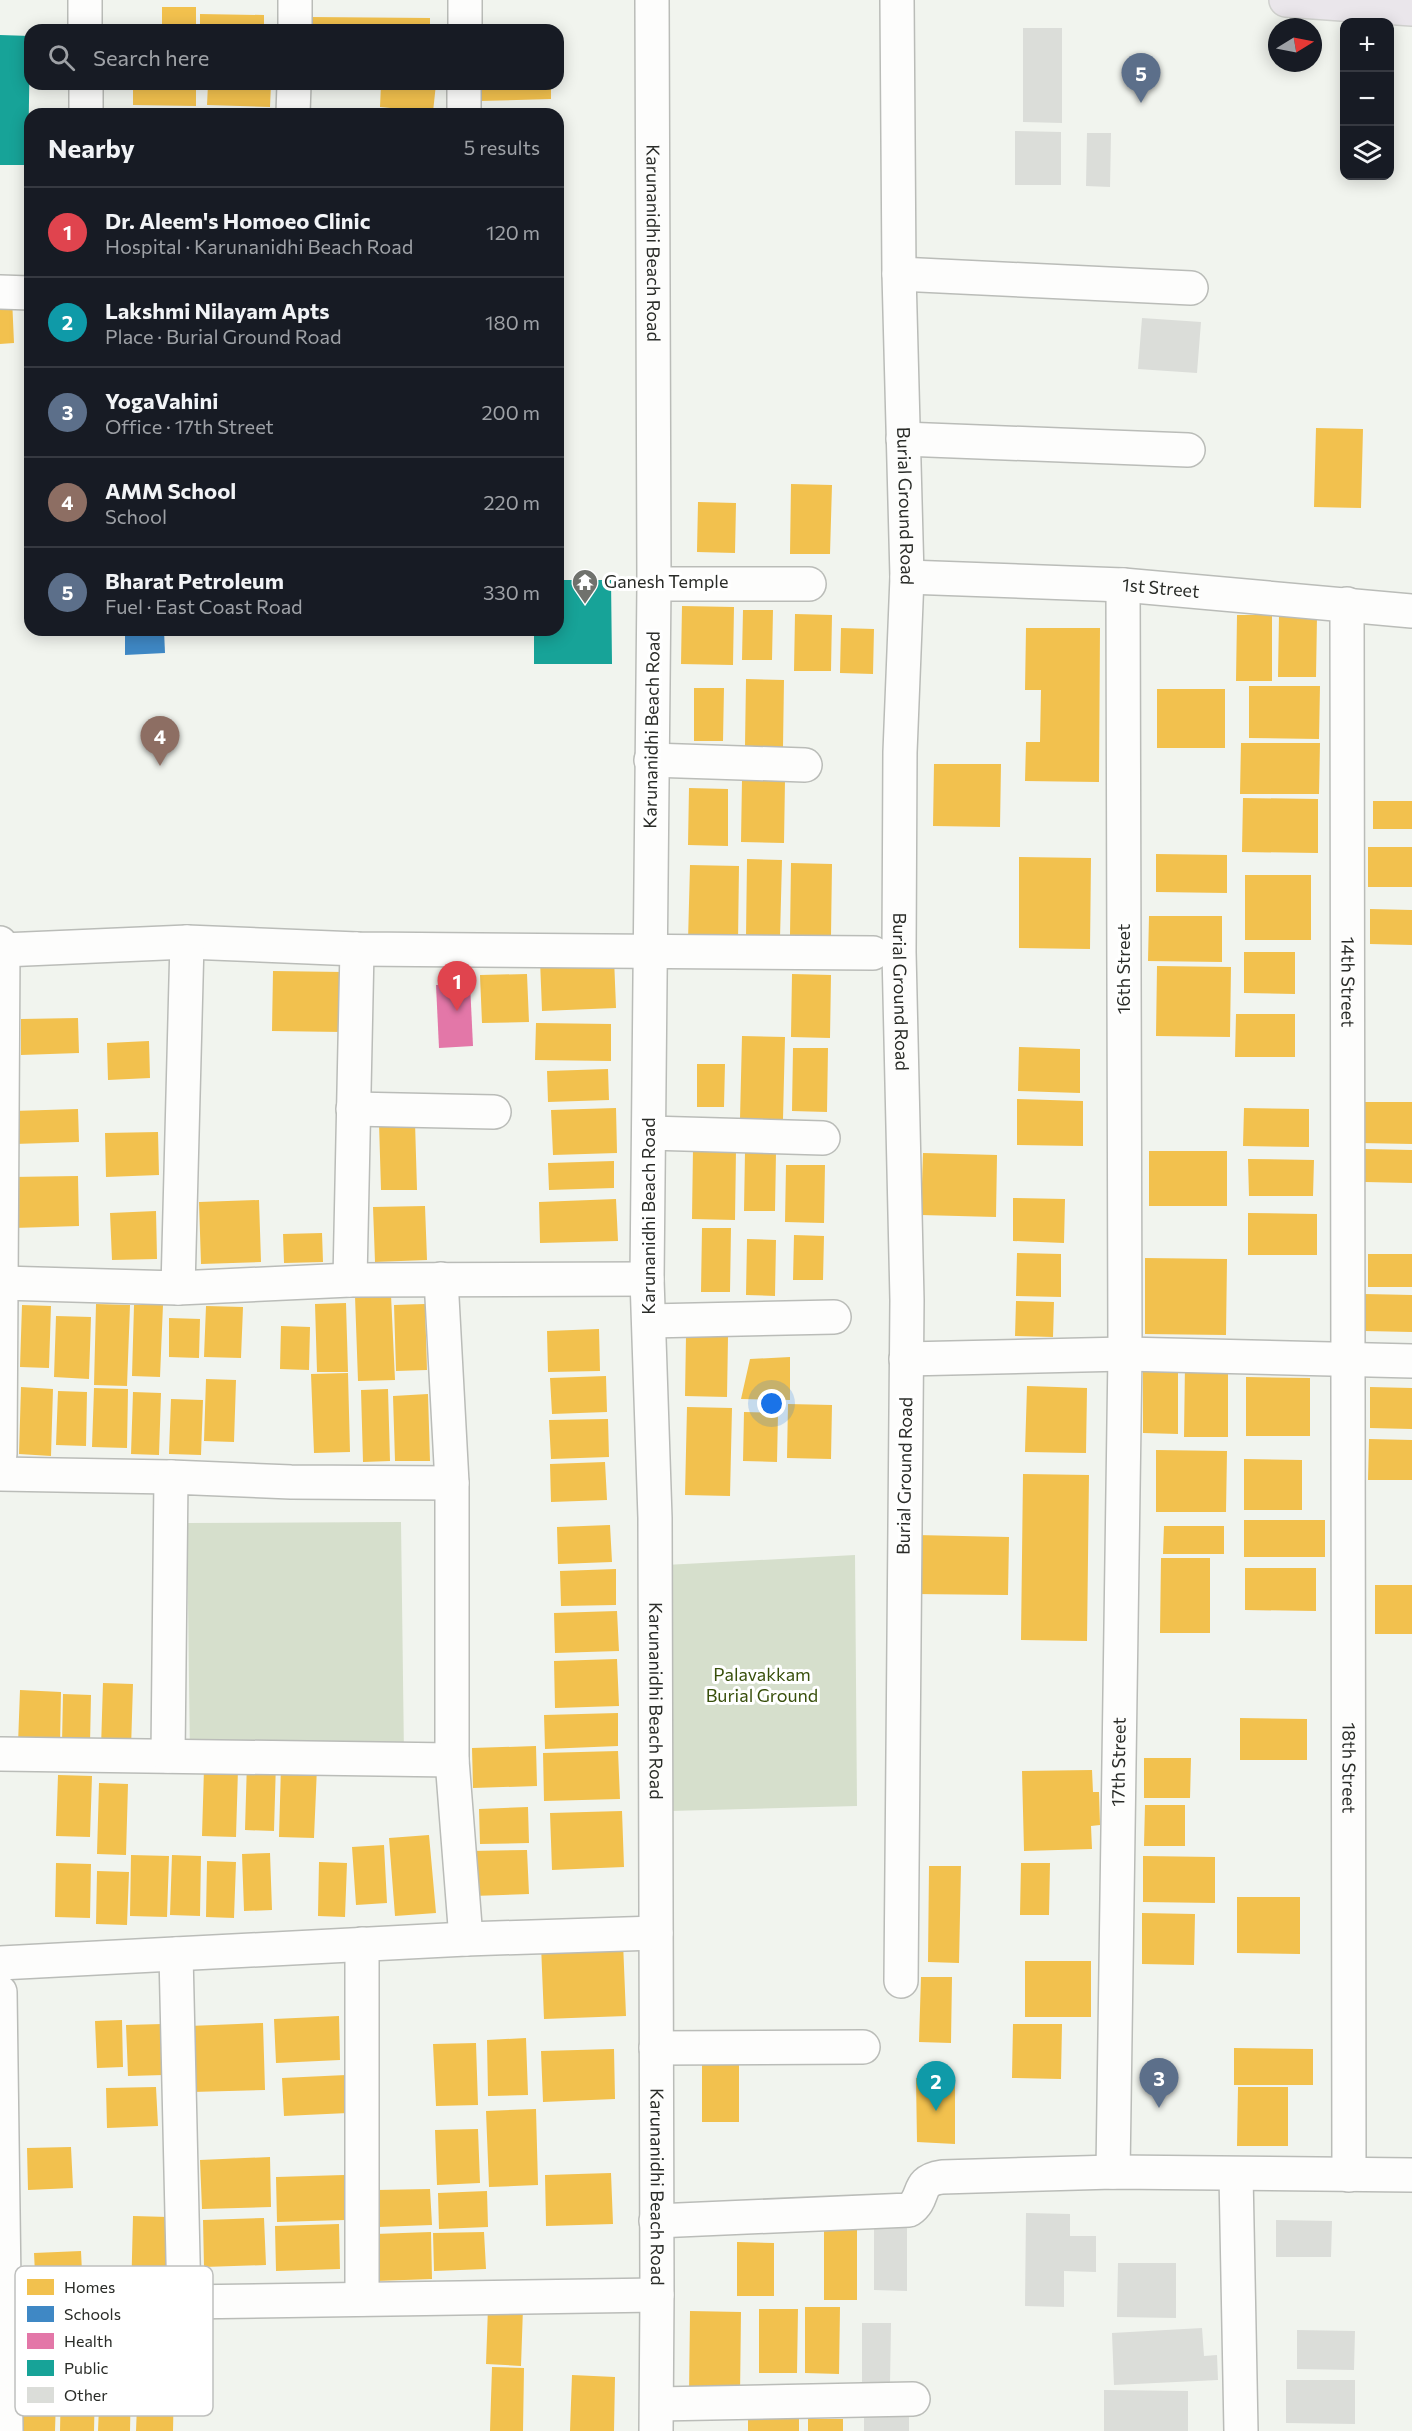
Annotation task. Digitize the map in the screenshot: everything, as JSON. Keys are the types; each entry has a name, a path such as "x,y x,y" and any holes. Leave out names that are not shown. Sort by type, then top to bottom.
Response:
{"main road":[{"path":"1286,0 1412,9"}],"street":[{"path":"85,0 86,24"},
{"path":"295,0 295,24"},
{"path":"465,0 465,24"},
{"name":"Karunanidhi Beach Road","path":"652,0 654,584 647,1279 655,1518 656,2417"},
{"name":"Burial Ground Road","path":"897,0 899,274 907,577 900,752 899,952 906,1359 901,1981"},
{"path":"86,90 86,108"},
{"path":"293,108 294,90"},
{"path":"464,90 464,108"},
{"path":"899,274 1191,288"},
{"path":"0,292 24,293"},
{"path":"903,439 1188,450"},
{"name":"1st Street","path":"907,577 1123,585 1412,610"},
{"path":"654,584 810,584"},
{"name":"16th Street","path":"1123,585 1125,1354"},
{"name":"14th Street","path":"1346,1361 1347,604"},
{"path":"651,760 805,765"},
{"path":"0,1454 1,947 187,942 357,949 873,953"},
{"path":"178,1288 187,942"},
{"path":"350,1280 357,949"},
{"path":"353,1109 494,1112"},
{"path":"649,1133 823,1138"},
{"path":"441,1279 452,1483 452,1760 466,1939"},
{"path":"2,1283 178,1288 350,1280 647,1279"},
{"path":"649,1322 834,1317"},
{"path":"906,1359 1125,1354 1412,1361"},
{"name":"17th Street","path":"1113,2172 1125,1354"},
{"name":"18th Street","path":"1346,1361 1349,2175"},
{"path":"0,1474 291,1482 452,1483"},
{"path":"168,1756 171,1477"},
{"path":"0,1754 452,1760"},
{"path":"0,1963 466,1939 657,1933"},
{"path":"362,1944 362,2299"},
{"path":"176,1954 183,2266"},
{"path":"0,1992 2,2296 6,2431"},
{"path":"656,2048 862,2047"},
{"path":"656,2221 909,2210 916,2205 922,2186 932,2179 1113,2172 1412,2175"},
{"path":"1236,2174 1242,2431"},
{"path":"213,2302 657,2295"},
{"path":"656,2417 913,2399"}],"green space":[{"path":"401,1522 404,1756 190,1758 187,1523"},
{"name":"Palavakkam Burial Ground","path":"855,1555 857,1806 670,1811 665,1565"}],"building: Homes":[{"path":"162,7 196,7 196,24 162,24"},
{"path":"200,14 264,15 264,24 200,24"},
{"path":"310,17 430,18 430,24 310,24"},
{"path":"133,90 196,90 196,106 133,105"},
{"path":"208,90 271,90 270,107 207,105"},
{"path":"381,90 435,90 433,108 380,107"},
{"path":"478,90 551,90 551,99 479,101"},
{"path":"12,298 14,343 0,344 0,299"},
{"path":"1316,428 1363,429 1361,508 1314,507"},
{"path":"791,484 832,485 830,554 790,554"},
{"path":"698,502 736,503 735,553 697,552"},
{"path":"682,606 734,607 733,665 681,664"},
{"path":"743,610 773,610 772,660 742,660"},
{"path":"795,614 832,615 831,671 794,671"},
{"path":"1237,615 1272,615 1272,681 1236,681"},
{"path":"1279,615 1317,616 1316,677 1278,677"},
{"path":"841,628 874,629 873,674 840,673"},
{"path":"1026,628 1100,628 1099,782 1025,781 1026,742 1040,742 1041,690 1025,690"},
{"path":"746,679 784,680 783,747 745,746"},
{"path":"1249,686 1320,686 1319,739 1249,738"},
{"path":"694,688 724,688 723,741 694,741"},
{"path":"1157,689 1225,689 1225,748 1157,748"},
{"path":"1241,743 1320,743 1319,794 1240,794"},
{"path":"934,764 1001,764 1000,827 933,826"},
{"path":"742,779 785,780 784,843 741,842"},
{"path":"689,788 728,789 728,846 688,845"},
{"path":"1243,798 1318,799 1318,853 1242,852"},
{"path":"1373,801 1412,801 1412,829 1373,829"},
{"path":"1368,847 1412,847 1412,887 1368,887"},
{"path":"1156,854 1227,855 1227,893 1156,892"},
{"path":"1019,857 1091,858 1090,949 1019,948"},
{"path":"747,859 782,860 780,938 746,937"},
{"path":"791,863 832,864 831,936 790,935"},
{"path":"690,865 739,866 738,942 688,941"},
{"path":"1245,875 1311,875 1311,940 1245,940"},
{"path":"1370,909 1412,910 1412,945 1370,944"},
{"path":"1149,916 1222,916 1222,962 1148,961"},
{"path":"1244,952 1295,952 1295,994 1244,993"},
{"path":"614,958 616,1008 542,1011 540,960"},
{"path":"1157,966 1231,967 1230,1037 1156,1036"},
{"path":"273,971 343,972 342,1032 272,1031"},
{"path":"527,974 529,1022 482,1023 480,975"},
{"path":"792,974 831,975 830,1038 791,1037"},
{"path":"1236,1014 1295,1014 1295,1057 1235,1057"},
{"path":"78,1018 79,1053 21,1055 21,1019"},
{"path":"536,1023 611,1024 611,1061 535,1060"},
{"path":"742,1036 785,1037 783,1119 740,1119"},
{"path":"149,1041 150,1078 108,1080 107,1043"},
{"path":"1019,1047 1080,1049 1080,1093 1018,1091"},
{"path":"793,1048 828,1048 827,1112 792,1111"},
{"path":"697,1064 725,1064 724,1107 697,1107"},
{"path":"608,1069 609,1100 548,1102 547,1071"},
{"path":"1017,1099 1083,1101 1083,1146 1017,1145"},
{"path":"1360,1102 1412,1102 1412,1144 1360,1143"},
{"path":"616,1108 617,1153 553,1155 551,1110"},
{"path":"1244,1108 1309,1109 1309,1147 1243,1146"},
{"path":"78,1109 79,1142 14,1144 13,1111"},
{"path":"415,1122 417,1190 381,1190 379,1123"},
{"path":"158,1132 159,1175 106,1177 105,1133"},
{"path":"693,1148 736,1149 735,1220 692,1219"},
{"path":"1365,1149 1412,1150 1412,1183 1365,1182"},
{"path":"745,1151 776,1152 775,1211 744,1211"},
{"path":"1149,1151 1227,1151 1227,1206 1149,1206"},
{"path":"923,1153 997,1155 996,1217 921,1215"},
{"path":"1248,1159 1314,1160 1313,1196 1249,1196"},
{"path":"614,1161 614,1188 549,1190 548,1163"},
{"path":"786,1165 825,1165 824,1223 785,1222"},
{"path":"78,1176 79,1226 13,1228 11,1177"},
{"path":"1013,1198 1065,1199 1064,1243 1013,1241"},
{"path":"616,1199 618,1241 540,1243 539,1202"},
{"path":"259,1200 261,1262 201,1264 199,1202"},
{"path":"425,1206 427,1260 375,1262 373,1207"},
{"path":"156,1211 157,1259 112,1260 110,1213"},
{"path":"1248,1213 1317,1214 1317,1255 1248,1255"},
{"path":"702,1228 731,1228 730,1292 701,1292"},
{"path":"322,1233 323,1262 284,1263 283,1234"},
{"path":"794,1235 824,1236 823,1280 793,1280"},
{"path":"747,1239 776,1240 775,1296 746,1295"},
{"path":"1017,1253 1061,1254 1061,1297 1016,1296"},
{"path":"1368,1254 1412,1254 1412,1287 1368,1287"},
{"path":"1145,1258 1227,1259 1226,1335 1145,1334"},
{"path":"1364,1294 1412,1295 1412,1332 1364,1331"},
{"path":"391,1295 395,1380 358,1381 355,1296"},
{"path":"1016,1301 1054,1302 1053,1337 1015,1336"},
{"path":"346,1303 348,1372 317,1372 315,1304"},
{"path":"96,1304 130,1305 127,1386 94,1385"},
{"path":"425,1304 427,1370 396,1371 394,1305"},
{"path":"22,1305 51,1306 49,1368 20,1367"},
{"path":"134,1305 163,1305 160,1377 132,1376"},
{"path":"206,1306 243,1307 241,1358 204,1357"},
{"path":"56,1316 91,1317 89,1379 54,1377"},
{"path":"169,1318 200,1319 199,1358 169,1357"},
{"path":"281,1326 310,1327 309,1370 280,1369"},
{"path":"599,1329 600,1371 548,1372 547,1331"},
{"path":"686,1336 728,1337 727,1397 685,1396"},
{"path":"790,1357 790,1400 741,1399 750,1359"},
{"path":"1185,1363 1228,1364 1228,1437 1184,1437"},
{"path":"1143,1368 1178,1369 1178,1434 1143,1433"},
{"path":"348,1373 350,1452 314,1453 311,1374"},
{"path":"606,1376 607,1412 552,1414 550,1378"},
{"path":"1246,1377 1310,1378 1310,1436 1246,1436"},
{"path":"206,1379 236,1380 234,1442 204,1441"},
{"path":"1027,1386 1087,1388 1086,1453 1025,1452"},
{"path":"21,1387 53,1389 51,1456 19,1454"},
{"path":"1370,1387 1412,1388 1412,1429 1370,1428"},
{"path":"94,1388 128,1389 127,1448 92,1447"},
{"path":"388,1389 390,1461 363,1462 361,1390"},
{"path":"58,1391 87,1392 86,1446 56,1445"},
{"path":"133,1392 161,1393 159,1455 131,1454"},
{"path":"428,1394 430,1461 395,1461 393,1396"},
{"path":"171,1399 203,1400 201,1455 169,1454"},
{"path":"788,1404 832,1405 831,1459 787,1458"},
{"path":"687,1407 732,1408 730,1496 685,1495"},
{"path":"744,1412 778,1413 777,1462 743,1461"},
{"path":"608,1419 609,1457 551,1459 549,1420"},
{"path":"1369,1439 1412,1440 1412,1480 1368,1480"},
{"path":"1156,1450 1227,1451 1226,1512 1156,1512"},
{"path":"1244,1459 1302,1460 1302,1510 1244,1510"},
{"path":"605,1462 607,1500 551,1502 550,1464"},
{"path":"1023,1474 1089,1475 1087,1641 1021,1640"},
{"path":"1244,1520 1325,1520 1325,1557 1244,1557"},
{"path":"610,1525 612,1562 558,1564 557,1527"},
{"path":"1164,1526 1224,1526 1224,1554 1163,1554"},
{"path":"916,1535 1009,1537 1008,1595 915,1594"},
{"path":"1161,1558 1210,1558 1210,1633 1160,1633"},
{"path":"1245,1568 1316,1568 1316,1611 1245,1610"},
{"path":"616,1569 616,1605 561,1606 560,1571"},
{"path":"1375,1585 1412,1585 1412,1634 1375,1634"},
{"path":"617,1611 619,1651 555,1653 554,1613"},
{"path":"617,1659 619,1706 555,1708 554,1661"},
{"path":"103,1683 133,1684 131,1749 101,1748"},
{"path":"20,1690 61,1692 60,1745 18,1744"},
{"path":"63,1694 91,1695 90,1744 62,1744"},
{"path":"618,1713 618,1746 545,1749 544,1715"},
{"path":"1240,1718 1307,1719 1307,1760 1240,1760"},
{"path":"536,1746 537,1786 473,1788 472,1748"},
{"path":"618,1751 620,1799 544,1801 543,1753"},
{"path":"1144,1758 1191,1758 1190,1798 1144,1798"},
{"path":"247,1761 276,1762 274,1831 245,1830"},
{"path":"281,1766 317,1767 314,1838 279,1837"},
{"path":"204,1768 238,1769 236,1837 202,1836"},
{"path":"1092,1770 1093,1792 1099,1792 1100,1825 1091,1826 1092,1849 1024,1851 1022,1771"},
{"path":"58,1775 92,1776 90,1837 56,1836"},
{"path":"99,1783 128,1784 126,1855 97,1854"},
{"path":"1145,1805 1185,1805 1185,1846 1144,1846"},
{"path":"528,1807 529,1843 480,1844 479,1809"},
{"path":"622,1811 624,1867 552,1870 550,1813"},
{"path":"429,1835 436,1913 395,1916 389,1838"},
{"path":"384,1845 387,1903 356,1905 352,1847"},
{"path":"527,1850 529,1894 473,1896 471,1851"},
{"path":"270,1853 272,1910 244,1911 242,1854"},
{"path":"131,1855 169,1856 167,1917 130,1916"},
{"path":"172,1855 201,1856 200,1916 170,1915"},
{"path":"1143,1856 1215,1857 1215,1903 1143,1902"},
{"path":"207,1861 236,1862 234,1918 206,1917"},
{"path":"319,1862 347,1863 345,1917 318,1916"},
{"path":"56,1863 91,1864 90,1918 55,1917"},
{"path":"1021,1863 1050,1863 1049,1915 1020,1915"},
{"path":"929,1866 961,1866 959,1963 928,1962"},
{"path":"97,1871 129,1872 127,1925 96,1924"},
{"path":"1237,1897 1300,1897 1300,1954 1237,1953"},
{"path":"1142,1913 1195,1914 1194,1965 1142,1964"},
{"path":"623,1942 626,2016 544,2019 541,1945"},
{"path":"1025,1961 1091,1961 1091,2017 1025,2017"},
{"path":"921,1977 952,1977 951,2043 919,2042"},
{"path":"339,2016 340,2060 276,2063 274,2019"},
{"path":"122,2020 123,2067 97,2068 95,2021"},
{"path":"263,2023 265,2090 192,2092 189,2026"},
{"path":"162,2024 164,2075 128,2076 126,2025"},
{"path":"1013,2024 1062,2024 1061,2079 1012,2078"},
{"path":"526,2038 528,2095 488,2096 487,2040"},
{"path":"476,2043 478,2105 436,2106 433,2044"},
{"path":"1234,2048 1313,2049 1313,2085 1234,2085"},
{"path":"614,2049 615,2099 543,2102 541,2051"},
{"path":"702,2060 739,2061 739,2122 702,2122"},
{"path":"346,2075 348,2113 284,2116 282,2078"},
{"path":"916,2078 955,2080 955,2144 917,2142"},
{"path":"156,2087 158,2126 107,2128 106,2088"},
{"path":"1238,2087 1288,2087 1288,2146 1237,2146"},
{"path":"536,2109 538,2185 489,2187 486,2111"},
{"path":"478,2129 480,2183 437,2185 435,2130"},
{"path":"71,2147 73,2188 28,2190 27,2148"},
{"path":"270,2157 271,2207 202,2209 200,2160"},
{"path":"611,2173 613,2224 546,2226 545,2175"},
{"path":"344,2175 345,2220 277,2222 276,2177"},
{"path":"430,2189 432,2225 378,2227 377,2190"},
{"path":"487,2191 488,2227 439,2229 438,2193"},
{"path":"133,2216 168,2217 166,2266 132,2266"},
{"path":"264,2218 266,2265 204,2266 203,2220"},
{"path":"339,2224 340,2269 276,2271 275,2226"},
{"path":"824,2228 857,2228 857,2300 824,2300"},
{"path":"431,2232 432,2279 377,2281 375,2234"},
{"path":"484,2232 486,2269 434,2271 433,2233"},
{"path":"737,2242 774,2243 774,2296 737,2296"},
{"path":"81,2251 82,2266 35,2266 34,2253"},
{"path":"488,2307 523,2308 521,2366 486,2364"},
{"path":"805,2307 840,2307 839,2374 805,2373"},
{"path":"759,2309 798,2309 797,2373 759,2373"},
{"path":"690,2311 741,2312 740,2396 689,2396"},
{"path":"492,2367 524,2368 523,2431 490,2431"},
{"path":"572,2375 615,2377 614,2431 570,2431"},
{"path":"748,2414 799,2414 799,2431 748,2431"},
{"path":"19,2416 55,2416 55,2431 19,2431"},
{"path":"60,2416 94,2416 94,2431 60,2431"},
{"path":"99,2416 130,2416 130,2431 98,2431"},
{"path":"137,2416 173,2416 173,2431 136,2431"},
{"path":"808,2419 843,2419 843,2431 808,2431"}],"building: Schools":[{"path":"125,636 164,636 165,653 125,655"}],"building: Health":[{"path":"470,983 473,1046 439,1048 436,985"}],"building: Public":[{"path":"0,35 24,36 24,90 29,90 29,108 24,108 24,165 0,165"},
{"name":"Ganesh Temple","path":"564,580 611,580 612,664 534,664 534,636 564,636"}],"building: Other":[{"path":"1023,28 1062,28 1062,123 1023,122"},
{"path":"1015,131 1061,132 1061,185 1015,185"},
{"path":"1087,133 1111,133 1110,187 1086,186"},
{"path":"1142,318 1201,322 1197,373 1138,369"},
{"path":"1026,2213 1070,2214 1070,2236 1096,2236 1096,2272 1064,2271 1064,2307 1025,2306"},
{"path":"1276,2220 1332,2221 1331,2257 1276,2257"},
{"path":"874,2226 907,2227 907,2291 874,2290"},
{"path":"1118,2263 1176,2263 1176,2318 1117,2317"},
{"path":"862,2323 891,2323 890,2384 862,2384"},
{"path":"1202,2328 1204,2356 1217,2355 1218,2380 1114,2385 1112,2333"},
{"path":"1297,2330 1355,2331 1354,2370 1297,2369"},
{"path":"1286,2380 1355,2380 1355,2424 1286,2423"},
{"path":"1104,2390 1188,2391 1188,2431 1104,2431"},
{"path":"864,2414 909,2414 909,2431 864,2431"}],"place":[{"name":"Bharat Petroleum","path":"1141,103"},
{"name":"Ganesh Temple","path":"585,605"},
{"name":"AMM School","path":"160,766"},
{"name":"Dr. Aleem's Homoeo Clinic","path":"457,1011"},
{"name":"YogaVahini","path":"1159,2108"},
{"name":"Lakshmi Nilayam Apts","path":"936,2111"}]}
